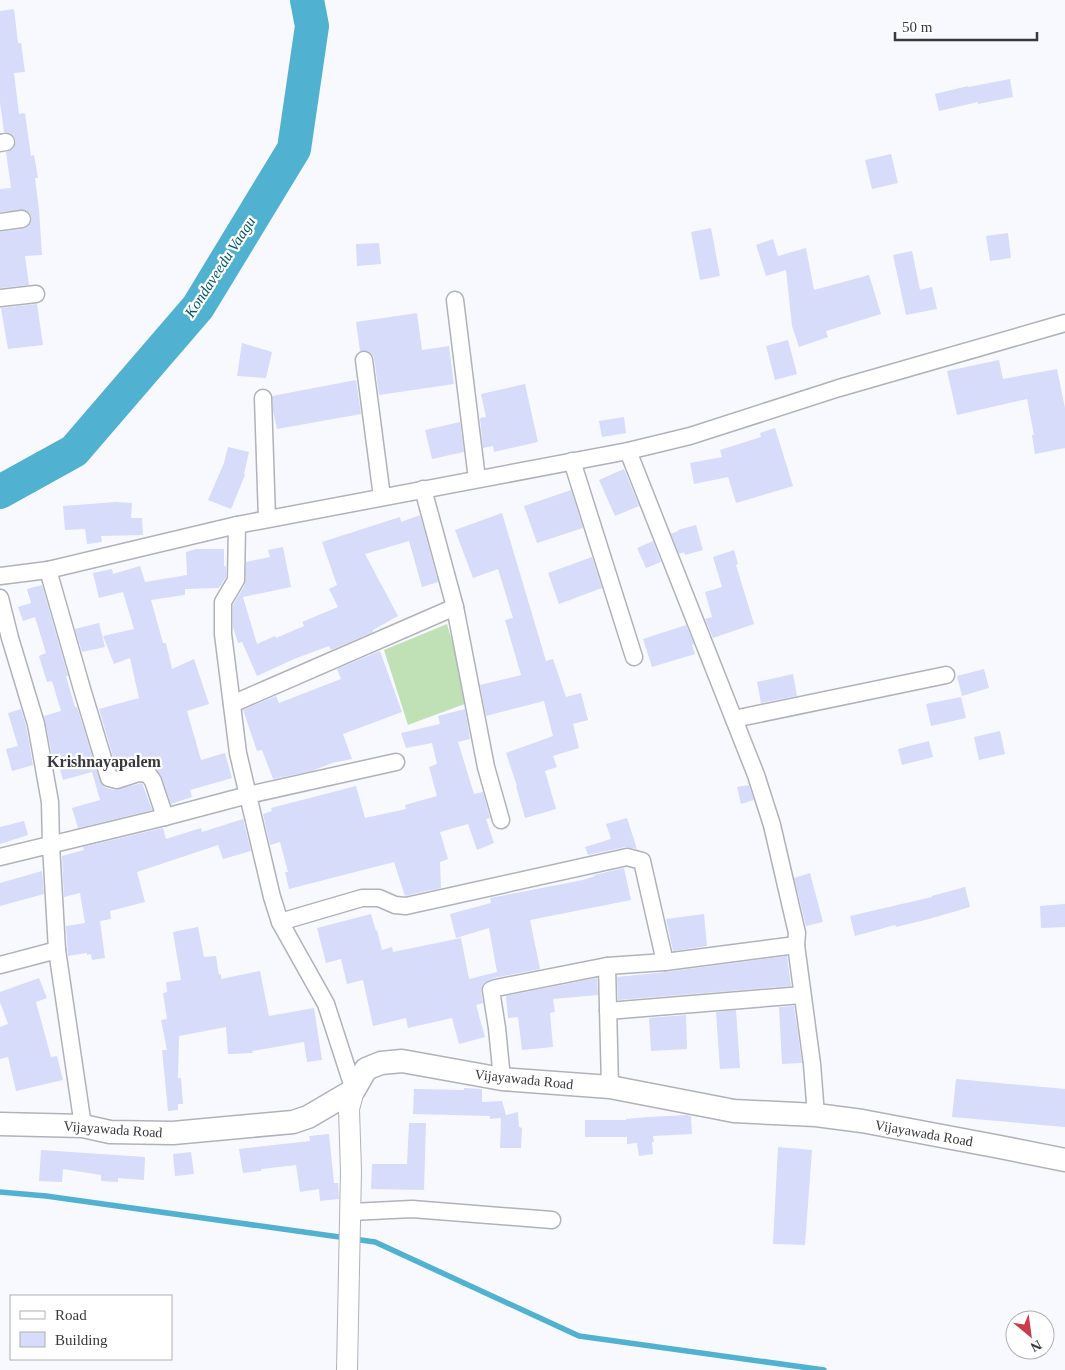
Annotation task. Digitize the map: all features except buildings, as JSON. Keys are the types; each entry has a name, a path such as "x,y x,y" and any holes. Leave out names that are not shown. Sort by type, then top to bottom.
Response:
{"main road":[{"name":"Vijayawada Road","path":"0,1124 83,1126 110,1132 173,1133 293,1122 308,1117 354,1090 366,1069 380,1063 402,1061 502,1078 610,1088 734,1111 816,1115 872,1123 1065,1160"}],"street":[{"path":"0,222 22,219"},
{"path":"0,298 36,294"},
{"path":"455,300 477,479"},
{"path":"0,576 48,570 267,519 628,451 690,436 839,388 1065,322"},
{"path":"364,360 382,497"},
{"path":"263,398 267,519"},
{"path":"628,451 756,775 772,825 797,933 796,946 812,1064 816,1115"},
{"path":"572,462 634,657"},
{"path":"423,489 455,607 486,767 501,820"},
{"path":"237,525 236,580 223,602 223,634 238,753 272,897 280,922 326,1004 354,1090 349,1109 352,1171 347,1370"},
{"path":"48,570 109,778 117,780 139,773 148,774 153,781 165,817"},
{"path":"0,598 5,641 36,724 50,802 57,950 83,1126"},
{"path":"232,704 455,607"},
{"path":"734,719 946,675"},
{"path":"0,857 248,795 396,762"},
{"path":"280,922 362,898 379,898 395,905 406,906 627,857 642,861 665,962"},
{"path":"502,1078 491,990 607,966 665,962 796,946"},
{"path":"0,965 57,950"},
{"path":"607,966 610,1088"},
{"path":"608,1011 802,995"},
{"path":"350,1216 412,1209 552,1220"}],"green space":[{"path":"447,624 470,702 408,725 384,650"}],"waterway":[{"name":"Kondaveedu Vaagu","path":"0,492 74,451 198,307 294,149 312,26 307,0"},
{"path":"0,1192 46,1196 375,1242 579,1336 824,1370"}],"district":[{"name":"Krishnayapalem","path":"104,761"}]}
